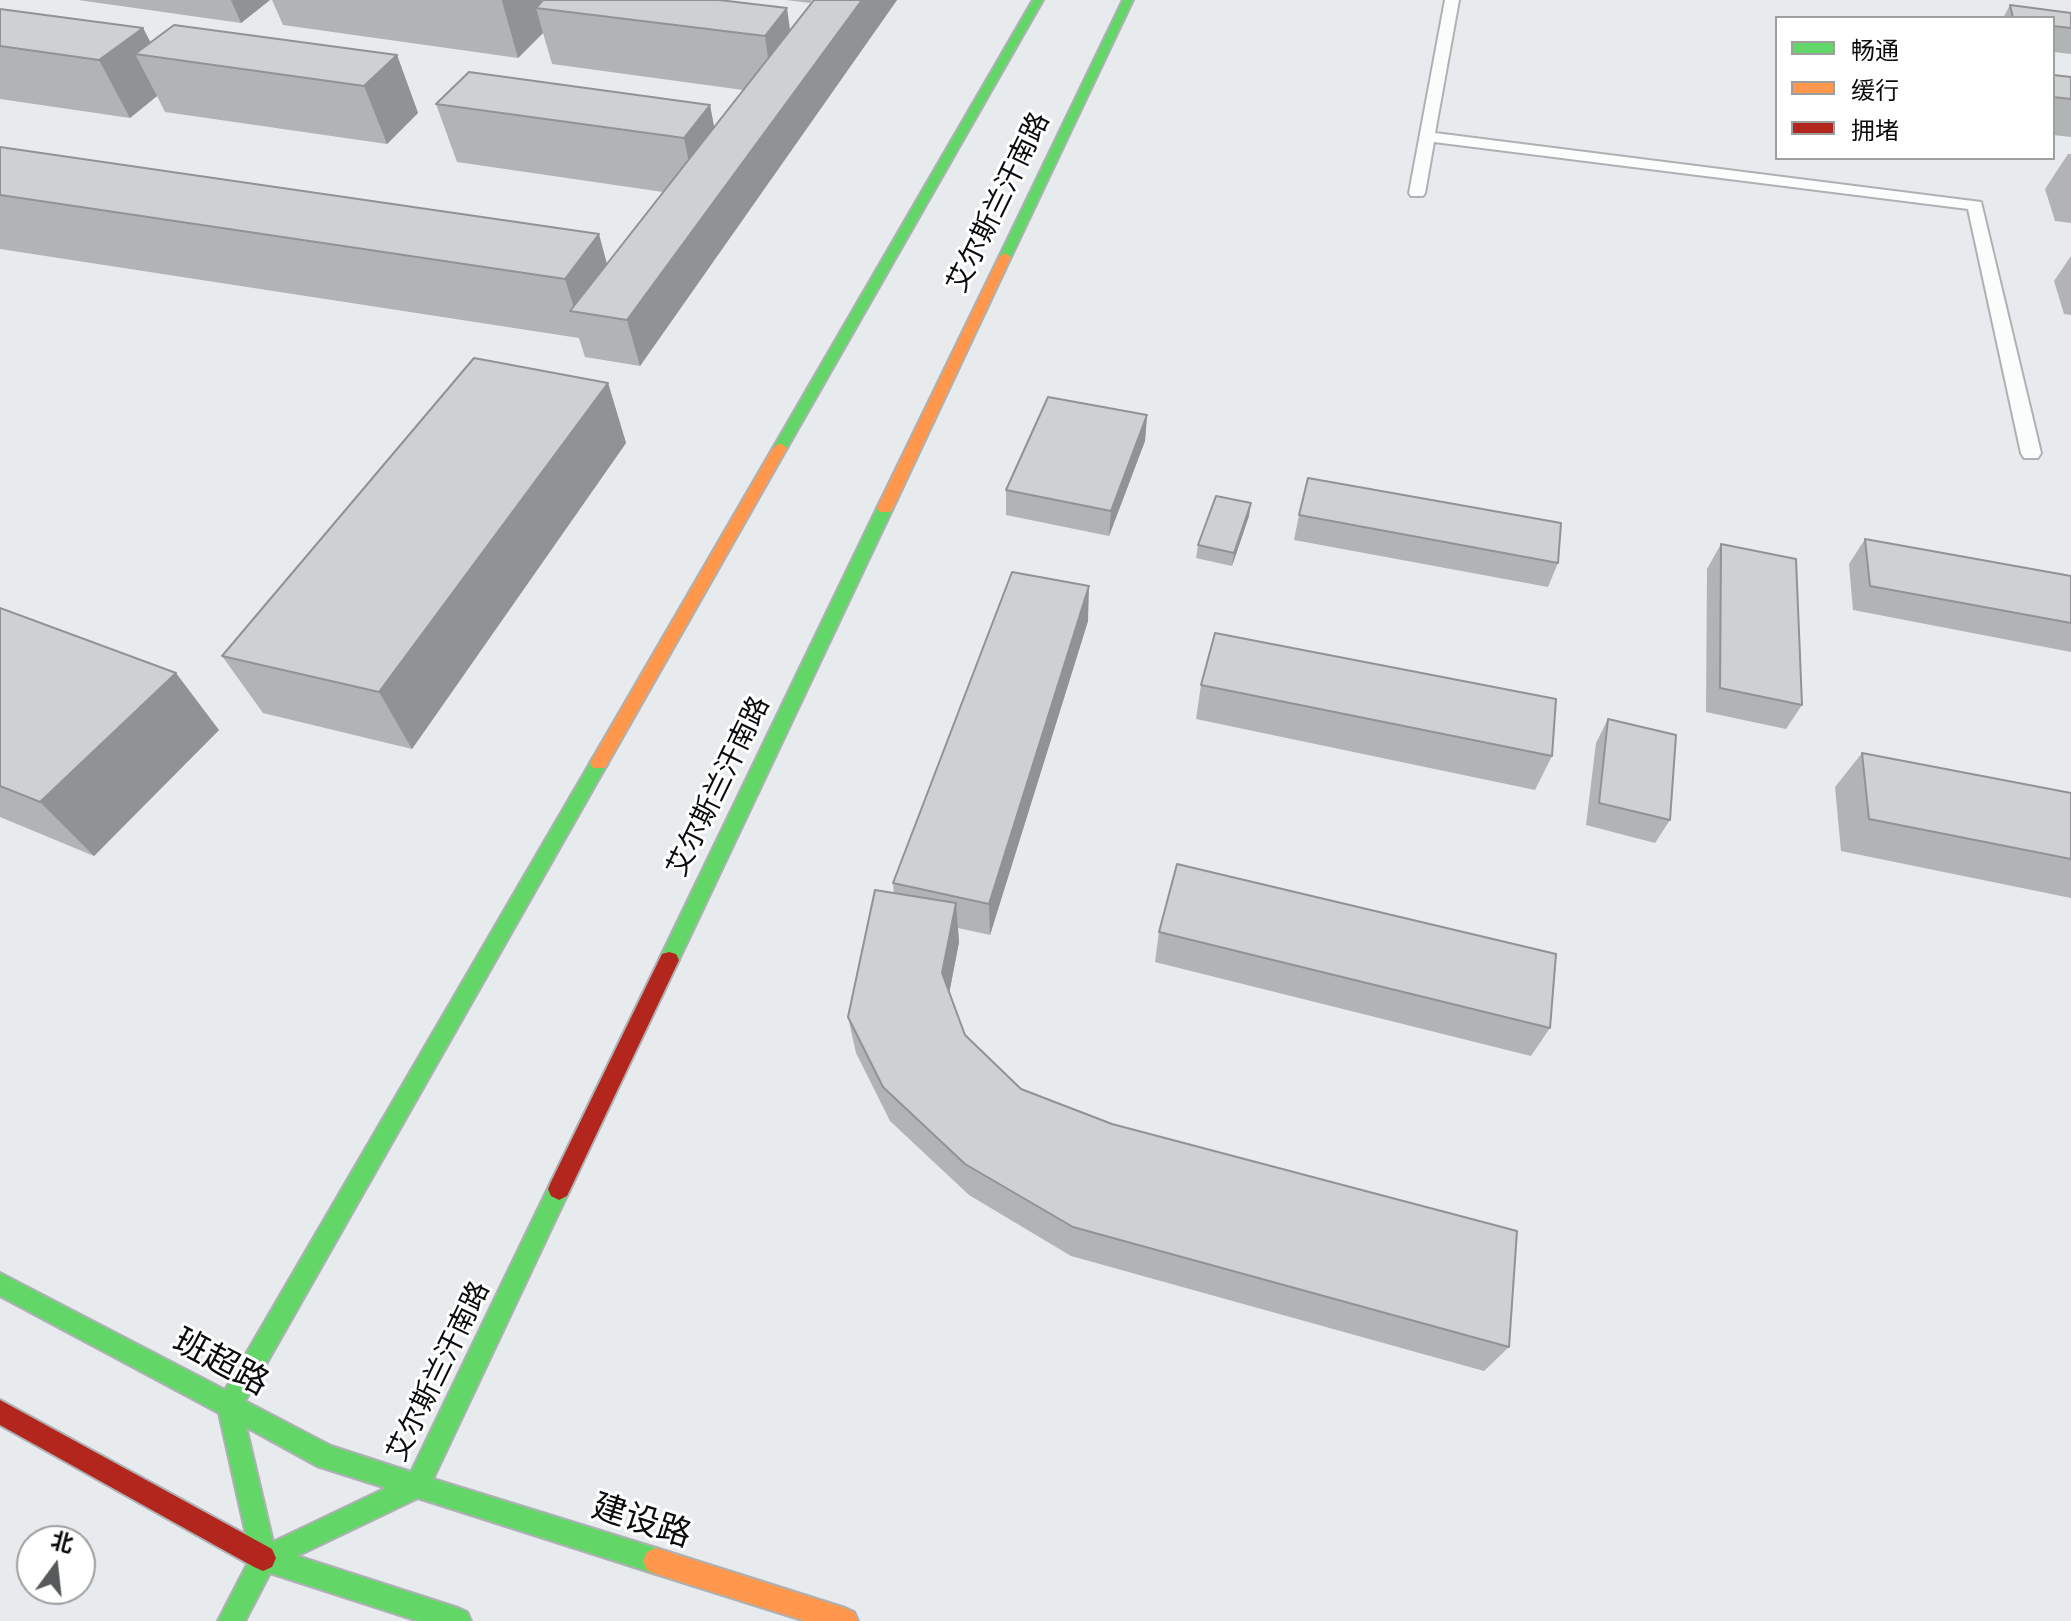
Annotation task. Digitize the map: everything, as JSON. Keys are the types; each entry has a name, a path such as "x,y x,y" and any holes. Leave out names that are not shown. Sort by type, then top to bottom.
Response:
{"main road":[{"path":"231,1621 264,1559 229,1406 1038,0"},
{"name":"艾尔斯兰汗南路","path":"264,1559 417,1486 1128,0"},
{"name":"班超路","path":"0,1284 326,1457 417,1486"},
{"path":"0,1412 264,1559 458,1621"},
{"name":"建设路","path":"417,1486 845,1621"}],"lane":[{"path":"1417,193 1452,0"},
{"path":"1427,137 1975,205 2031,453"}],"building":[{"path":"543,0 719,0 787,8 765,36 536,8"},
{"path":"814,0 862,0 627,320 570,311"},
{"path":"2010,5 2071,13 2071,28 2055,26 2055,16 2013,16"},
{"path":"0,9 143,28 99,60 0,46"},
{"path":"174,25 397,55 364,86 135,54"},
{"path":"469,72 710,105 684,138 436,104"},
{"path":"2055,75 2071,77 2071,99 2055,97"},
{"path":"0,147 599,234 565,279 0,195"},
{"path":"474,358 608,383 379,692 222,656"},
{"path":"1048,397 1147,415 1111,511 1006,490"},
{"path":"1308,478 1561,523 1558,563 1299,515"},
{"path":"1216,496 1251,503 1234,553 1198,545"},
{"path":"1865,539 2071,576 2071,623 1870,586"},
{"path":"1721,544 1796,559 1802,705 1720,688"},
{"path":"1012,572 1089,586 989,904 893,883"},
{"path":"0,608 176,673 40,802 0,786"},
{"path":"1215,633 1556,699 1552,756 1201,685"},
{"path":"1608,719 1676,735 1670,820 1599,803"},
{"path":"1862,753 2071,793 2071,859 1869,819"},
{"path":"1177,864 1556,954 1550,1028 1159,932"},
{"path":"875,890 956,903 942,973 965,1035 1021,1089 1112,1124 1517,1231 1509,1347 1073,1227 965,1164 883,1087 848,1017"}],"traffic: fast":[{"path":"780,448 1038,0"},
{"path":"1005,257 1128,0"},
{"path":"669,960 885,508"},
{"path":"264,1559 229,1406 599,763"},
{"path":"264,1559 417,1486 559,1189"},
{"path":"0,1284 326,1457 656,1561"},
{"path":"263,1558 458,1621"},
{"path":"231,1621 264,1559"}],"traffic: slow":[{"path":"885,508 1005,257"},
{"path":"599,763 780,448"},
{"path":"656,1561 845,1621"}],"traffic: jam":[{"path":"559,1189 669,960"},
{"path":"0,1412 263,1558"}]}
